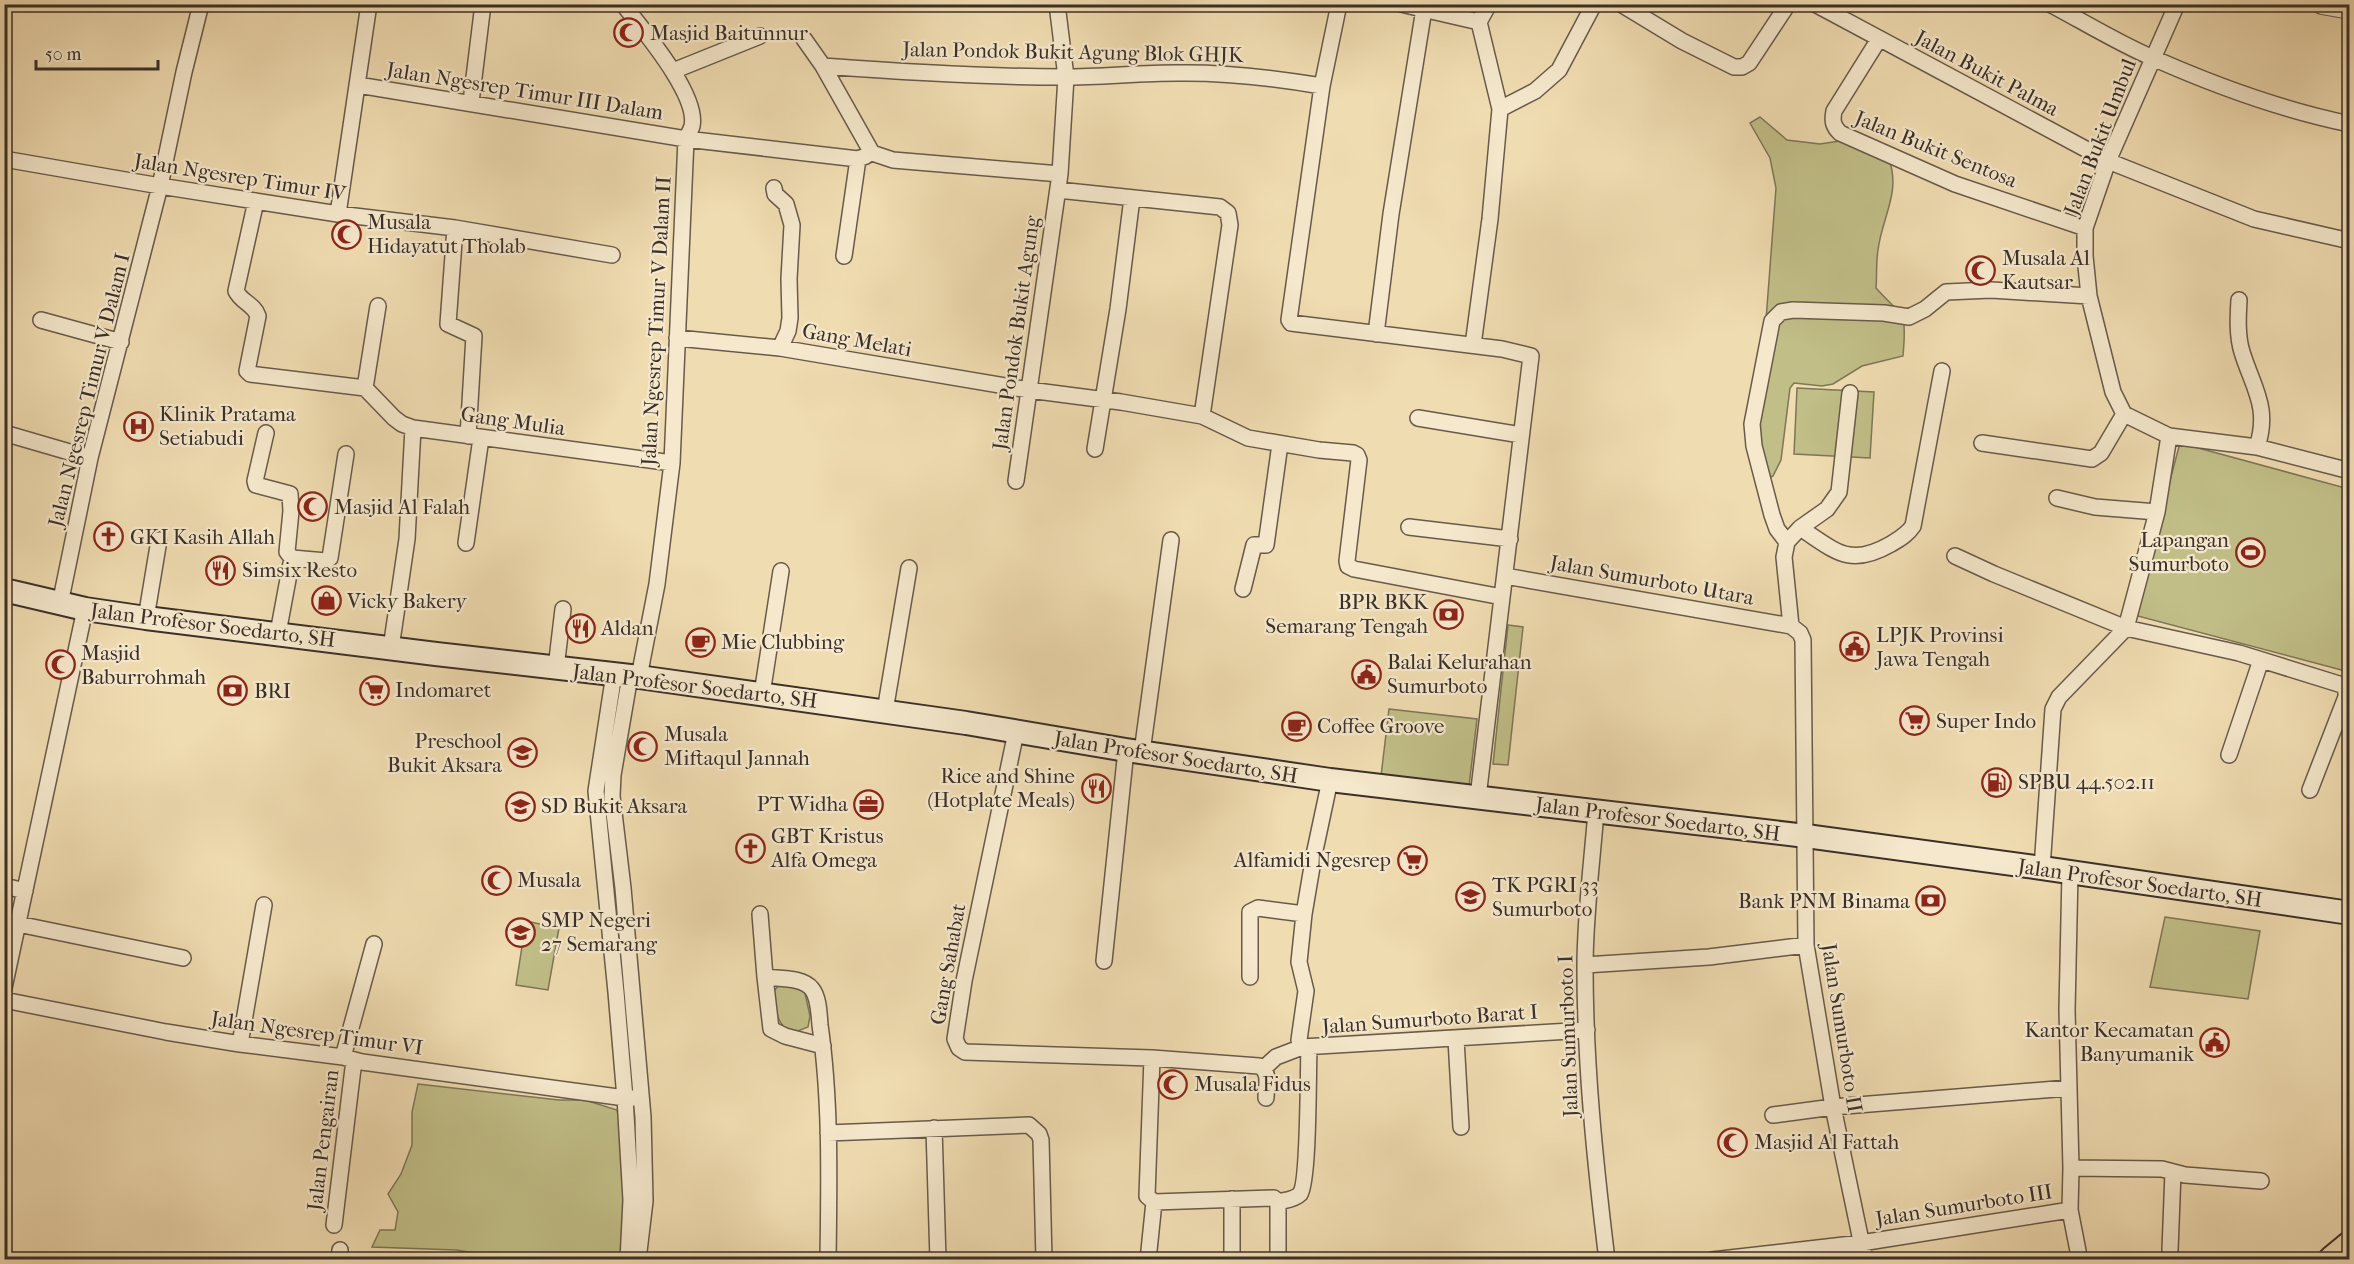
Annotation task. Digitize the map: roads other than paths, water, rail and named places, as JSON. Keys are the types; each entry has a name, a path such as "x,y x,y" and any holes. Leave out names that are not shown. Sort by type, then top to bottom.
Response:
{"highway":[{"path":"2334,1260 2349,1246"}],"main road":[{"name":"Jalan Profesor Soedarto, SH","path":"4,590 85,609 146,618 762,694 1330,780 1806,836 2349,913"}],"street":[{"name":"Jalan Ngesrep Timur V Dalam I","path":"60,603 90,458 160,186 201,4"},
{"path":"338,214 369,4"},
{"path":"471,102 483,4"},
{"name":"Jalan Ngesrep Timur V Dalam II","path":"623,4 673,71 690,106 692,117 692,127 686,139 672,463 657,584 627,676"},
{"name":"Jalan Pondok Bukit Agung","path":"1016,481 1060,174 1066,77 1057,4"},
{"path":"1339,4 1322,86 1289,316 1291,322 1531,354 1478,797"},
{"path":"1401,4 1479,22"},
{"path":"1473,345 1490,219 1500,109 1479,22 1489,4"},
{"path":"1500,109 1535,91 1554,76 1594,4"},
{"path":"1621,4 1682,41 1734,67 1742,67 1749,63 1788,4"},
{"name":"Jalan Bukit Palma","path":"1815,4 2108,161 2254,219 2349,241"},
{"path":"2050,4 2153,58 2264,101 2349,124"},
{"name":"Jalan Bukit Umbul","path":"2124,414 2113,392 2106,370 2090,296 2085,256 2085,228 2108,161 2177,4"},
{"path":"2322,4 2349,9"},
{"path":"1376,334 1391,214 1424,9"},
{"path":"673,71 760,36"},
{"path":"804,39 823,66 865,156 844,256"},
{"name":"Jalan Bukit Sentosa","path":"1879,39 1834,111 1832,120 1834,127 1840,133 1955,184 2085,228"},
{"name":"Jalan Pondok Bukit Agung Blok GHJK","path":"823,66 951,75 1066,77 1203,74 1269,77 1322,86"},
{"name":"Jalan Ngesrep Timur III Dalam","path":"358,85 686,139"},
{"path":"686,139 1060,174"},
{"name":"Jalan Ngesrep Timur IV","path":"4,159 160,186 338,214 455,228 612,255"},
{"path":"774,188 775,194 788,206 792,225 789,279 790,318 788,331 780,348"},
{"name":"Jalan Pondok Bukit Agung","path":"1058,190 1220,207 1228,213 1230,225 1202,416"},
{"path":"1095,449 1118,309 1132,198"},
{"path":"256,201 236,291 238,297 255,309 258,316 247,371 250,374 365,388 378,306"},
{"path":"455,228 448,324 474,336 475,437 466,543"},
{"path":"1850,393 1839,492 1827,509 1800,528 1787,542 1777,529 1772,515 1754,446 1752,424 1772,321 1781,312 1793,310 1909,317 1946,292 1971,290 2090,296"},
{"path":"2239,300 2241,350 2260,400 2260,438 2257,447"},
{"path":"41,320 121,342"},
{"name":"Gang Melati","path":"676,338 780,348 1029,390 1202,416"},
{"path":"1800,528 1847,556 1874,554 1909,533 1913,526 1942,371"},
{"name":"Gang Mulia","path":"365,388 394,418 413,428 672,463"},
{"path":"1982,443 2092,459 2101,453 2124,414 2169,436 2257,447 2349,471"},
{"path":"1202,416 1248,438 1358,455 1348,566 1353,569 1502,597"},
{"path":"1418,418 1521,435"},
{"path":"391,648 407,539 413,428"},
{"path":"4,433 90,458"},
{"path":"266,433 255,481 256,485 290,494 291,511 287,552 292,558 326,561 330,558 346,454"},
{"path":"2042,868 2053,709 2059,697 2126,628 2157,512 2169,436"},
{"path":"1243,589 1254,545 1266,545 1280,444"},
{"path":"2057,498 2095,507 2157,512"},
{"path":"1410,527 1510,539"},
{"path":"146,618 159,540"},
{"path":"1104,961 1134,751 1171,540"},
{"name":"Jalan Sumurboto Utara","path":"1787,542 1784,557 1791,626"},
{"path":"1955,556 2126,628 2260,660 2342,685 2346,690 2346,696 2310,790"},
{"path":"278,633 292,558"},
{"path":"885,711 909,568"},
{"path":"762,694 781,571"},
{"name":"Jalan Sumurboto Utara","path":"1505,576 1791,626 1800,633 1803,640 1806,836"},
{"path":"4,988 85,609"},
{"path":"556,668 564,609"},
{"path":"2229,755 2260,660"},
{"path":"627,676 609,707 596,783 606,889 641,1098 639,1254 651,1260"},
{"path":"627,676 624,710 611,784 623,888 625,1098 638,1200 628,1260"},
{"path":"609,707 624,710"},
{"name":"Gang Sahabat","path":"1016,732 964,981 955,1039 959,1048 965,1052 1152,1058 1264,1068"},
{"name":"Jalan Sumurboto Barat I","path":"1330,780 1314,855 1299,962 1306,988 1299,1040 1306,1047 1587,1030"},
{"name":"Jalan Sumurboto I","path":"1596,811 1585,965 1593,1147 1608,1260"},
{"path":"598,823 614,821"},
{"name":"Jalan Sumurboto II","path":"1806,836 1806,945 1833,1107 1864,1260"},
{"name":"Jalan Sumurboto III","path":"1712,1260 1861,1244 2070,1209 2067,1010 2070,873"},
{"path":"4,886 25,891"},
{"path":"606,889 623,888"},
{"path":"240,1044 264,905"},
{"path":"1250,977 1250,912 1258,908 1304,914"},
{"path":"760,914 771,1029 785,1036 823,1046"},
{"path":"18,924 183,958"},
{"name":"Jalan Pengairan","path":"334,1225 348,1058 374,945"},
{"path":"1585,965 1709,957 1806,945"},
{"path":"765,977 805,982 817,1000 823,1046 828,1133 828,1260"},
{"name":"Jalan Ngesrep Timur VI","path":"4,1000 240,1044 625,1098 641,1098"},
{"path":"1456,1039 1461,1127"},
{"path":"1266,1098 1264,1068 1276,1057 1306,1047 1308,1125 1303,1183 1301,1192 1293,1199 1278,1202"},
{"path":"1152,1058 1147,1196 1154,1202 1274,1198 1278,1202 1278,1260"},
{"path":"1773,1115 1833,1107 2068,1088"},
{"path":"828,1133 1029,1125 1039,1134 1041,1140 1044,1260"},
{"path":"934,1128 938,1260"},
{"name":"Jalan Sumurboto III","path":"2071,1168 2148,1169 2261,1181"},
{"path":"2170,1251 2173,1172"},
{"path":"1232,1199 1232,1260"},
{"path":"1148,1260 1154,1202"},
{"path":"2070,1209 2078,1251"}],"place":[{"name":"Masjid Baitunnur","path":"629,33"},
{"name":"Musala Hidayatut Tholab","path":"346,234"},
{"name":"Musala Al Kautsar","path":"1981,270"},
{"name":"Klinik Pratama Setiabudi","path":"138,426"},
{"name":"Masjid Al Falah","path":"313,507"},
{"name":"GKI Kasih Allah","path":"109,537"},
{"name":"Lapangan Sumurboto","path":"2250,552"},
{"name":"Simsix Resto","path":"221,570"},
{"name":"Vicky Bakery","path":"326,601"},
{"name":"BPR BKK Semarang Tengah","path":"1449,614"},
{"name":"Aldan","path":"580,628"},
{"name":"Mie Clubbing","path":"700,642"},
{"name":"LPJK Provinsi Jawa Tengah","path":"1855,647"},
{"name":"Masjid Baburrohmah","path":"60,665"},
{"name":"Balai Kelurahan Sumurboto","path":"1366,674"},
{"name":"Indomaret","path":"374,690"},
{"name":"BRI","path":"233,691"},
{"name":"Super Indo","path":"1915,721"},
{"name":"Coffee Groove","path":"1296,726"},
{"name":"Musala Miftaqul Jannah","path":"643,746"},
{"name":"Preschool Bukit Aksara","path":"523,753"},
{"name":"SPBU 44.502.11","path":"1997,782"},
{"name":"Rice and Shine (Hotplate Meals)","path":"1096,788"},
{"name":"PT Widha","path":"869,804"},
{"name":"SD Bukit Aksara","path":"520,806"},
{"name":"GBT Kristus Alfa Omega","path":"750,848"},
{"name":"Alfamidi Ngesrep","path":"1412,860"},
{"name":"Musala","path":"496,880"},
{"name":"TK PGRI 33 Sumurboto","path":"1471,897"},
{"name":"Bank PNM Binama","path":"1931,901"},
{"name":"SMP Negeri 27 Semarang","path":"520,932"},
{"name":"Kantor Kecamatan Banyumanik","path":"2215,1042"},
{"name":"Musala Fidus","path":"1173,1084"},
{"name":"Masjid Al Fattah","path":"1733,1142"}]}
